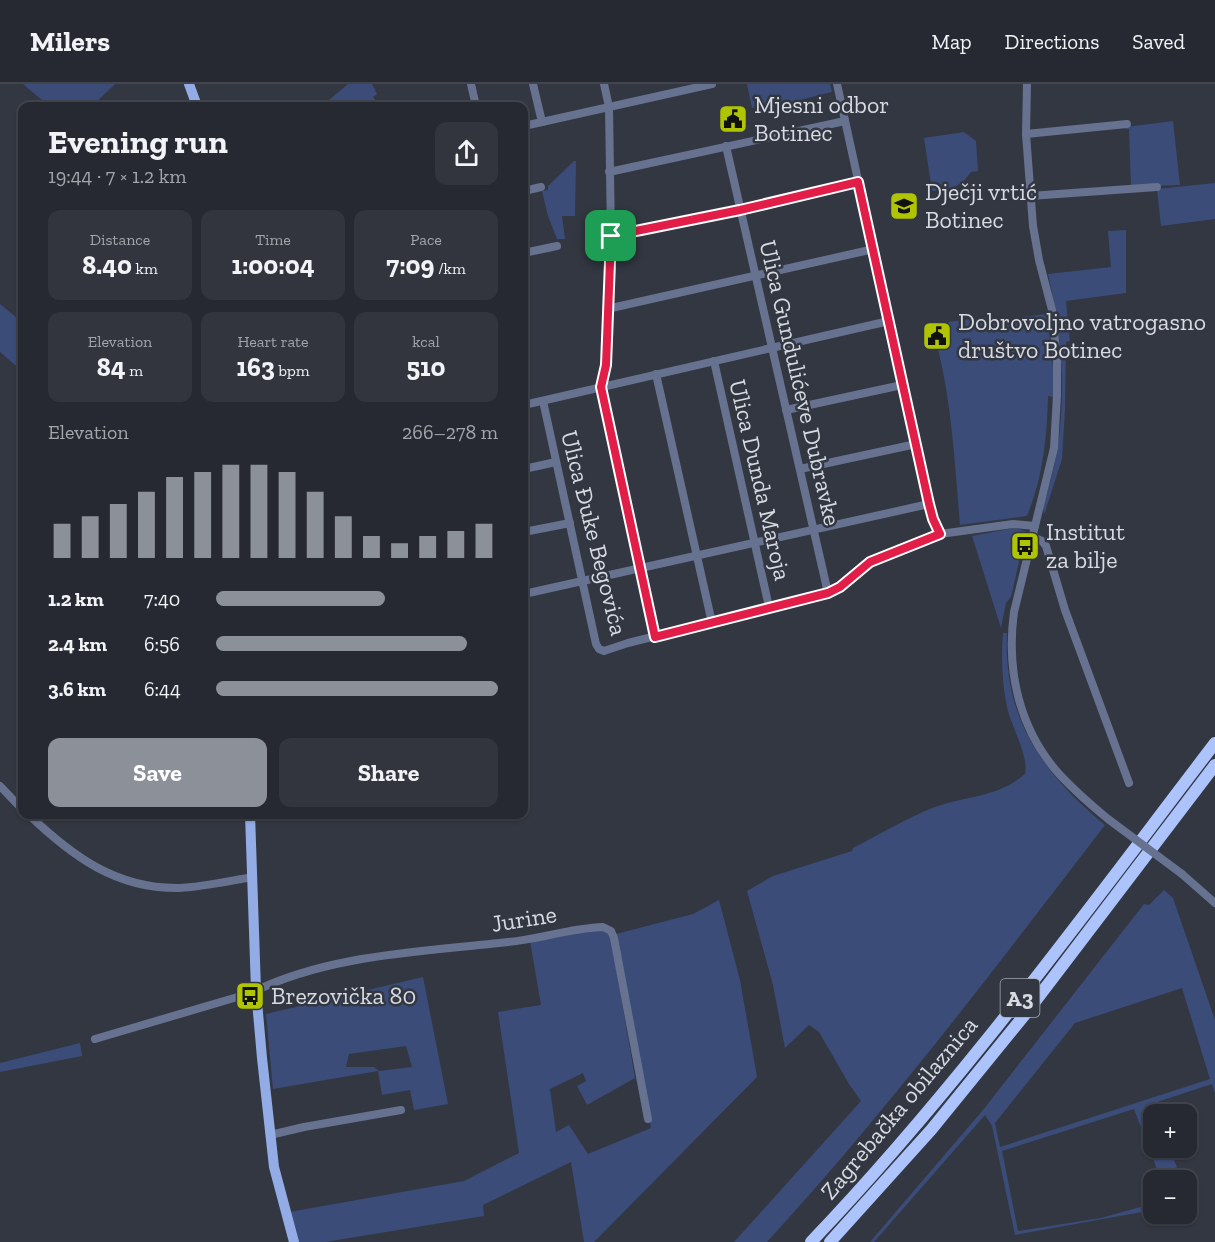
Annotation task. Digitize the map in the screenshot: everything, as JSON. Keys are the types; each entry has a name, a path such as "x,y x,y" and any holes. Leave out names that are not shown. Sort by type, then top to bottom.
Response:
{"highway":[{"name":"Zagrebačka obilaznica","path":"811,1242 887,1159 1008,1012 1215,743"},
{"name":"Zagrebačka obilaznica","path":"830,1242 932,1130 1027,1012 1215,765"}],"main road":[{"path":"189,84 196,102"},
{"path":"250,819 256,990 270,1135 278,1188 294,1242"}],"street":[{"path":"471,84 475,102"},
{"path":"533,84 542,122"},
{"path":"604,84 609,107 611,236 606,365 601,387 655,637"},
{"path":"528,125 712,84"},
{"path":"837,84 929,504 940,534"},
{"path":"1027,84 1026,134 1035,244 1052,310 1057,361 1054,448 1019,589 1011,631 1011,661 1017,695 1029,728 1047,759 1076,792 1182,874 1215,903"},
{"path":"609,172 845,121"},
{"path":"1026,134 1127,124"},
{"name":"Ulica Gundulićeve Dubravke","path":"726,146 828,593"},
{"path":"611,236 740,210 858,182"},
{"path":"528,190 542,187"},
{"path":"1030,196 1157,187"},
{"path":"528,252 556,246"},
{"path":"607,309 874,249"},
{"path":"528,404 889,321"},
{"name":"Ulica Dunda Maroja","path":"714,361 769,607"},
{"path":"656,374 712,623"},
{"path":"786,410 902,385"},
{"name":"Ulica Đuke Begovića","path":"543,401 596,644 604,651 828,593 840,587 870,562 940,534 1013,524 1035,526"},
{"path":"800,469 916,444"},
{"path":"528,468 556,462"},
{"path":"528,593 929,504"},
{"path":"528,531 570,523"},
{"path":"1033,537 1039,538 1046,546 1065,610 1129,783"},
{"path":"0,786 18,805"},
{"path":"33,819 59,843 82,860 105,872 135,882 159,887 182,888 253,878"},
{"name":"Jurine","path":"256,990 307,972 371,958 509,942 603,927 611,931 614,938 648,1119"},
{"path":"95,1039 256,990"},
{"path":"270,1135 401,1110"}],"shaded area":[{"path":"23,84 115,84 96,102 44,102"},
{"path":"348,84 372,84 377,94 373,97 376,101 374,102 327,102"},
{"path":"747,84 830,84 832,92 763,109 762,106 752,108"},
{"path":"1173,121 1180,185 1131,187 1129,129 1125,129 1126,127"},
{"path":"964,132 976,141 978,171 971,172 954,187 932,191 924,138"},
{"path":"576,161 575,216 562,216 565,239 557,239 542,191 548,190 548,186"},
{"path":"1215,183 1215,219 1161,226 1157,189"},
{"path":"1126,230 1126,293 1066,301 1070,341 1066,342 1062,459 1044,515 1043,506 1057,449 1062,390 1058,332 1048,274 1111,267 1108,231"},
{"path":"0,304 18,319 18,368 0,352"},
{"path":"1047,314 1053,368 1053,397 1048,396 1043,457 1037,487 1027,516 960,525 950,414 938,349 951,346 948,322 985,317 986,321"},
{"path":"1014,528 1026,531 1011,597 1006,603 1001,628 972,536"},
{"path":"1003,633 1007,633 1007,664 1012,692 1031,741 1045,764 1063,785 1105,825 940,1037 812,1192 767,1242 734,1242 861,1101 819,1032 809,1025 785,1048 773,985 747,891 773,876 852,851 853,848 925,811 1004,788 1025,774 1024,759 1005,698 1002,670"},
{"path":"1164,890 1173,898 1215,1020 1215,1093 1212,1084 1151,1104 1143,1104 1143,1133 1134,1109 1002,1151 1018,1231 1101,1218 1143,1206 1143,1212 1015,1235 992,1126 985,1115 874,1242 870,1242 983,1110 1144,904 1149,905","holes":["1182,988 1210,1079 1000,1147 995,1123 1075,1023"]},
{"path":"719,900 740,980 757,1077 594,1242 584,1242 571,1162 483,1205 484,1216 325,1242 299,1242 289,1212 464,1181 519,1153 498,1012 541,1005 530,941 598,929 608,934 611,939 635,1078 587,1105 577,1086 586,1081 583,1073 550,1089 556,1132 569,1125 588,1154 651,1128 616,934 693,914"},
{"path":"423,977 448,1104 414,1110 410,1090 382,1095 378,1071 273,1089 266,1014","holes":["406,1046 412,1067 379,1071 374,1067 346,1067 349,1054"]},
{"path":"80,1043 82,1056 0,1072 0,1063"},
{"path":"1153,1158 1173,1158 1177,1167 1172,1170 1157,1170"}],"place":[{"name":"Mjesni odbor Botinec","path":"733,119"},
{"name":"Dječji vrtić Botinec","path":"904,206"},
{"name":"Dobrovoljno vatrogasno društvo Botinec","path":"937,336"},
{"name":"Institut za bilje","path":"1025,546"},
{"name":"Brezovička 80","path":"250,996"}],"route":[{"path":"858,182 929,504 940,534 870,562 840,587 828,593 655,637 601,387 606,369 611,236 740,210 858,182"}]}
